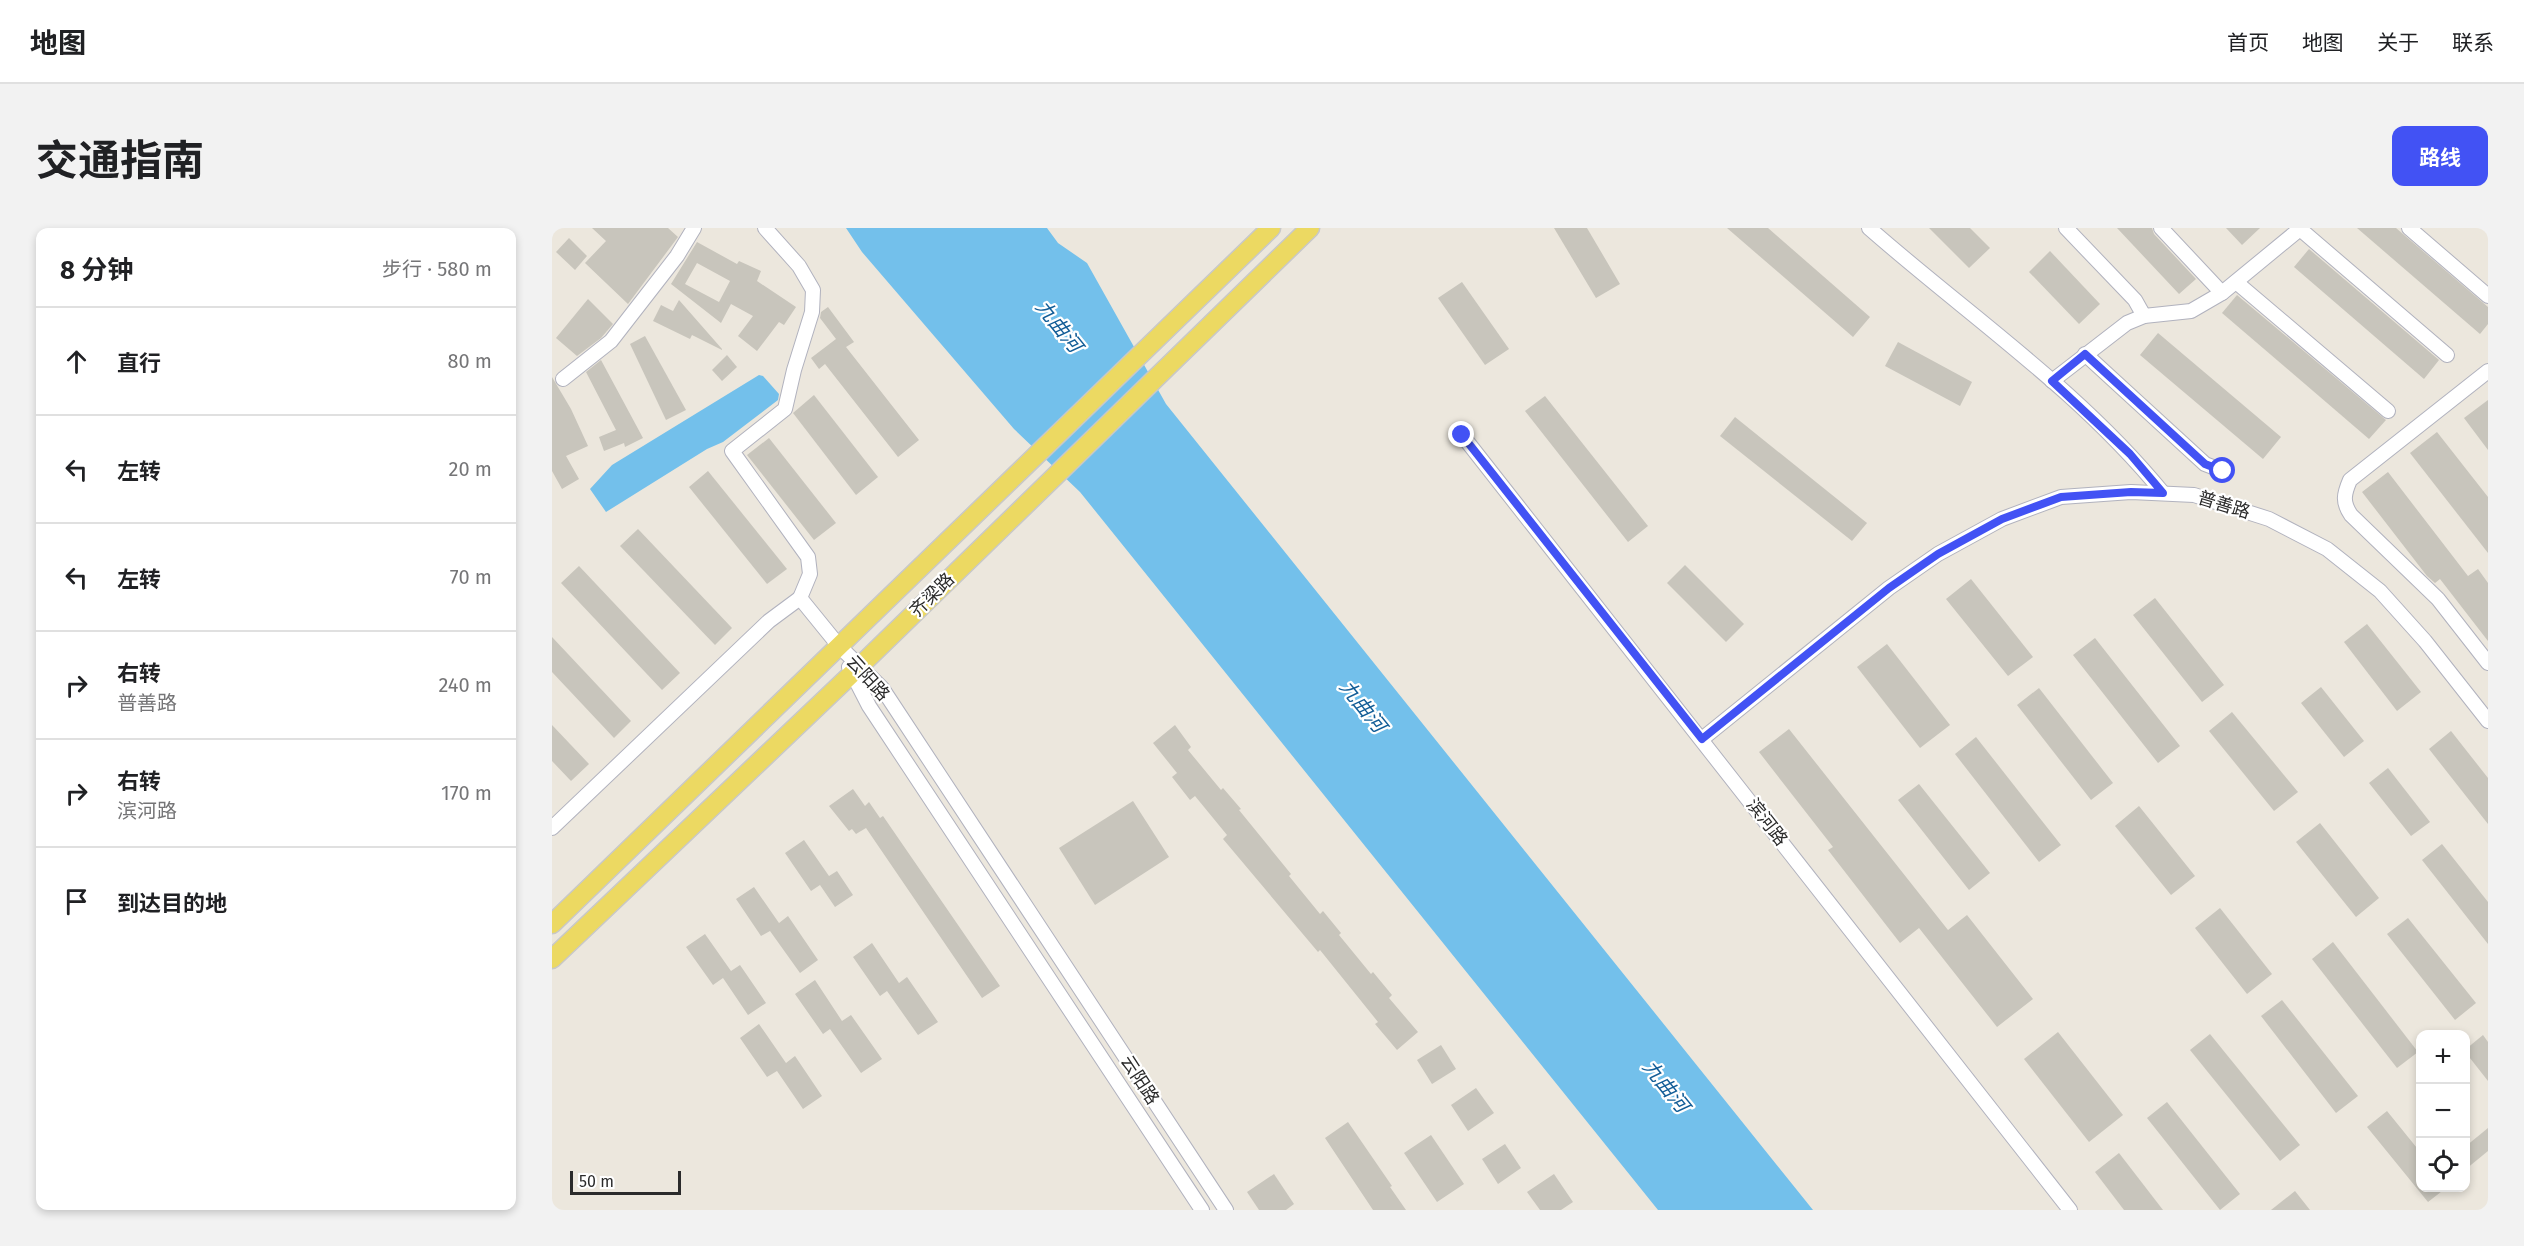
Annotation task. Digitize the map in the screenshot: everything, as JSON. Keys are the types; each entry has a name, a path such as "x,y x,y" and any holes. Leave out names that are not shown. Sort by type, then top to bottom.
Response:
{"main road":[{"name":"齐梁路","path":"552,924 1271,228"},
{"name":"齐梁路","path":"552,959 856,670 1310,228"}],"street":[{"path":"563,379 611,341 677,256 694,228"},
{"path":"552,828 769,621 800,598 810,574 808,557 732,451 784,409 812,312 813,290 799,266 765,228"},
{"path":"1869,228 1926,278 2010,342 2130,454 2163,493"},
{"path":"2066,228 2135,300 2144,316"},
{"path":"2161,228 2222,293"},
{"path":"2279,228 2289,239"},
{"path":"2052,381 2127,323 2144,316 2191,311 2222,293 2301,228 2448,355"},
{"path":"2409,228 2488,296"},
{"path":"2236,282 2388,411"},
{"path":"2085,354 2205,464 2223,471"},
{"path":"2488,371 2350,480 2343,495 2346,508 2351,515 2438,599 2488,663"},
{"name":"滨河路","path":"1462,435 2070,1210"},
{"name":"普善路","path":"1702,739 1889,588 1938,554 2002,519 2061,497 2131,492 2194,495 2269,519 2327,549 2380,591 2425,641 2488,721"},
{"name":"云阳路","path":"800,598 856,670 869,706 1202,1210"},
{"name":"云阳路","path":"856,670 882,688 1226,1210"}],"water":[{"name":"九曲河","path":"846,228 1047,228 1058,243 1087,263 1166,404 1813,1210 1658,1210 1080,492 1014,429 862,252"},
{"path":"759,375 763,376 779,394 778,400 723,442 707,449 606,512 590,489 612,465"}],"building":[{"path":"592,228 668,228 678,237 628,304 585,263 606,241"},
{"path":"1554,228 1587,228 1620,284 1596,298"},
{"path":"1727,228 1768,228 1870,317 1853,337"},
{"path":"1929,228 1970,228 1990,248 1969,268"},
{"path":"2117,228 2152,228 2154,234 2196,279 2179,294"},
{"path":"2226,228 2260,228 2242,245"},
{"path":"2357,228 2396,228 2488,307 2488,324 2480,334"},
{"path":"569,238 587,256 575,270 556,252"},
{"path":"697,242 737,264 739,261 761,271 757,281 796,307 784,325 779,322 757,351 738,336 753,316 731,304 721,323 671,284","holes":["697,263 730,281 719,302 685,284"]},
{"path":"2309,249 2439,360 2424,379 2294,267"},
{"path":"2050,251 2100,304 2079,324 2029,272"},
{"path":"1462,282 1509,349 1485,365 1438,298"},
{"path":"2237,295 2386,420 2369,439 2222,313"},
{"path":"588,299 613,324 601,338 577,356 556,338"},
{"path":"679,300 722,350 692,335 690,339 653,321 661,305 673,311"},
{"path":"828,307 854,342 846,347 919,440 898,457 825,364 819,369 811,358 836,339 820,318 821,312"},
{"path":"2158,333 2281,437 2263,459 2140,355"},
{"path":"645,336 686,410 666,420 630,344"},
{"path":"1898,342 1972,382 1960,406 1885,366"},
{"path":"727,355 737,367 722,381 712,370"},
{"path":"601,360 643,438 625,447 624,443 604,451 599,437 616,430 586,372"},
{"path":"552,377 571,409 588,446 566,456 579,479 562,489 552,471"},
{"path":"814,395 878,477 856,495 793,413"},
{"path":"1545,396 1648,526 1628,542 1525,411"},
{"path":"2488,400 2488,450 2464,418"},
{"path":"1735,417 1867,523 1852,541 1720,436"},
{"path":"2437,432 2488,497 2488,553 2410,453"},
{"path":"769,438 836,523 814,540 747,455"},
{"path":"708,471 787,569 767,584 689,487"},
{"path":"2388,472 2468,576 2478,569 2488,583 2488,641 2440,579 2435,583 2427,576 2362,492"},
{"path":"638,529 732,628 715,645 620,546"},
{"path":"1685,565 1744,624 1726,642 1667,583"},
{"path":"579,566 680,673 662,690 561,583"},
{"path":"1971,579 2033,657 2008,676 1946,599"},
{"path":"2155,598 2224,685 2202,702 2133,615"},
{"path":"2367,624 2421,692 2397,711 2344,642"},
{"path":"552,637 631,721 614,738 552,672"},
{"path":"2095,638 2180,746 2158,763 2073,655"},
{"path":"1887,644 1950,725 1920,748 1857,667"},
{"path":"2321,687 2364,741 2344,757 2301,703"},
{"path":"2039,688 2113,783 2091,800 2017,705"},
{"path":"2232,712 2298,792 2274,811 2209,731"},
{"path":"552,725 589,764 571,781 552,761"},
{"path":"1175,725 1191,747 1188,750 1221,790 1223,788 1241,809 1239,810 1291,874 1289,876 1320,914 1323,911 1341,933 1339,935 1371,974 1373,972 1392,995 1389,998 1418,1032 1397,1050 1375,1024 1378,1022 1320,950 1318,952 1223,839 1227,835 1195,796 1190,800 1172,777 1177,773 1153,743"},
{"path":"1789,729 1948,930 1967,915 2033,999 1997,1027 1919,928 1900,943 1828,850 1833,847 1759,752"},
{"path":"2451,731 2488,778 2488,824 2429,749"},
{"path":"1976,737 2061,845 2039,862 1955,754"},
{"path":"2388,768 2430,822 2411,836 2369,783"},
{"path":"1919,784 1990,873 1969,890 1898,800"},
{"path":"853,789 865,806 869,802 880,818 883,816 1000,986 982,998 866,828 856,834 852,829 849,831 829,806"},
{"path":"1133,801 1169,857 1095,905 1059,848"},
{"path":"2139,806 2195,876 2171,895 2115,826"},
{"path":"2320,823 2379,898 2356,917 2296,842"},
{"path":"804,840 829,876 837,871 853,895 835,907 820,885 811,891 785,853"},
{"path":"2442,844 2488,902 2488,944 2422,860"},
{"path":"754,887 779,923 788,916 818,960 800,973 770,931 761,936 736,899"},
{"path":"2220,908 2272,974 2247,994 2195,928"},
{"path":"2408,918 2476,1003 2455,1020 2387,934"},
{"path":"705,934 731,971 740,965 766,1003 748,1015 723,978 713,985 686,947"},
{"path":"2333,942 2416,1049 2416,1054 2397,1068 2312,959"},
{"path":"872,943 899,983 907,977 938,1022 918,1035 887,991 880,996 853,957"},
{"path":"815,980 842,1021 851,1015 882,1059 861,1073 830,1029 823,1034 795,994"},
{"path":"2282,1000 2358,1096 2336,1113 2261,1016"},
{"path":"759,1024 786,1063 795,1056 822,1096 803,1109 777,1071 767,1077 740,1038"},
{"path":"2058,1032 2123,1115 2089,1142 2024,1059"},
{"path":"2210,1034 2300,1145 2280,1161 2190,1050"},
{"path":"2483,1035 2488,1042 2488,1081 2470,1058 2470,1046"},
{"path":"1441,1045 1456,1069 1432,1084 1417,1060"},
{"path":"1476,1088 1494,1113 1468,1131 1451,1105"},
{"path":"2167,1102 2240,1194 2220,1210 2147,1118"},
{"path":"2387,1111 2416,1147 2416,1187 2367,1127"},
{"path":"1348,1122 1406,1210 1373,1210 1325,1138"},
{"path":"2488,1128 2488,1151 2470,1166 2470,1143"},
{"path":"1431,1135 1464,1184 1437,1202 1404,1153"},
{"path":"1505,1144 1521,1168 1498,1184 1482,1159"},
{"path":"2119,1153 2163,1210 2124,1210 2095,1172"},
{"path":"1274,1174 1294,1204 1286,1210 1259,1210 1247,1192"},
{"path":"1554,1174 1573,1202 1561,1210 1540,1210 1527,1192"},
{"path":"2295,1191 2310,1210 2271,1210"},
{"path":"2420,1192 2441,1192 2428,1202"}],"route":[{"path":"1462,435 1702,739 1889,588 1938,554 2002,519 2061,497 2131,492 2163,493 2130,454 2052,381 2085,354 2205,464 2223,471"}]}
